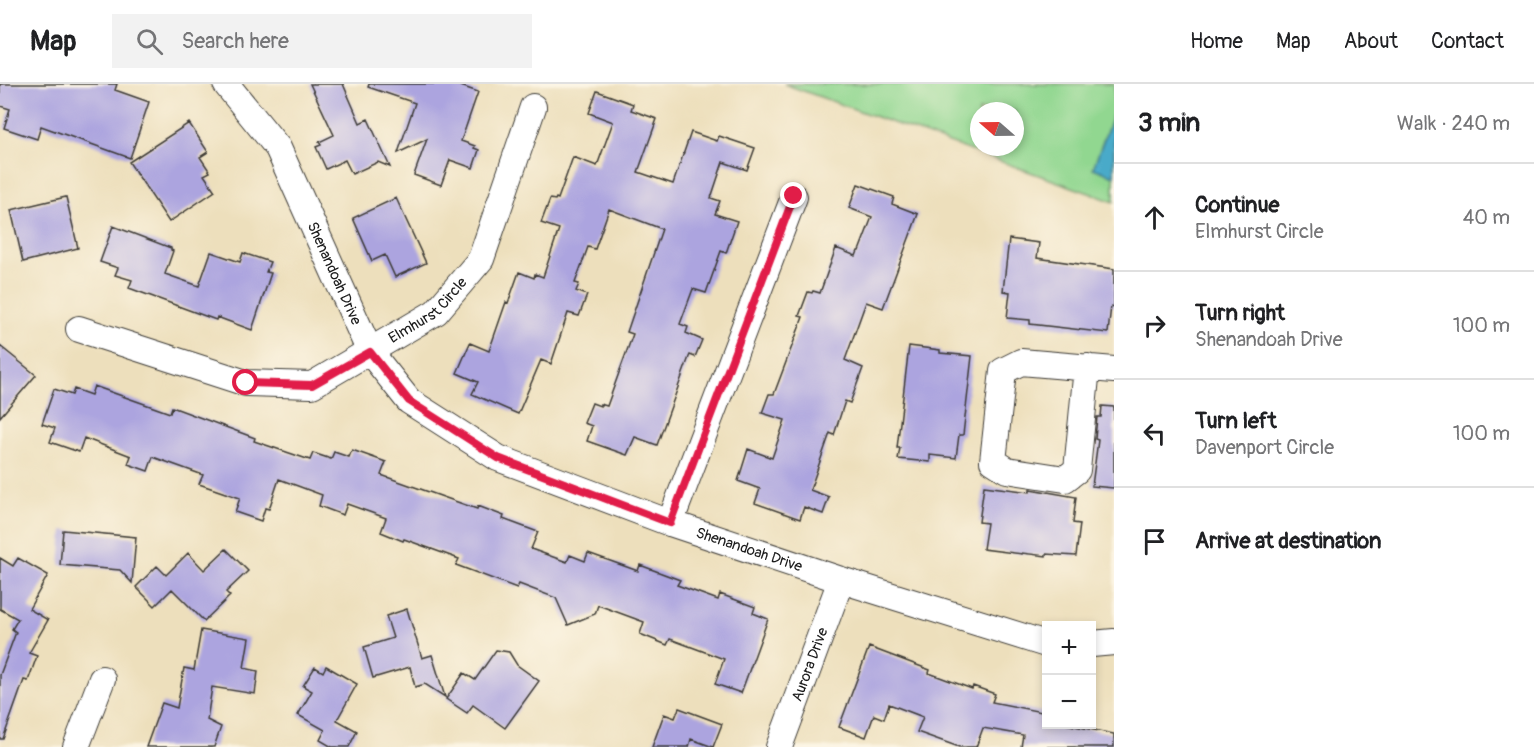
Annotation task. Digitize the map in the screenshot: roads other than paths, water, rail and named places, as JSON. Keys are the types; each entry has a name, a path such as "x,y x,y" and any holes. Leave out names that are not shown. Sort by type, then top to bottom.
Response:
{"street":[{"name":"Shenandoah Drive","path":"226,84 279,148 370,352 409,401 498,458 670,523 841,580 1042,642"},
{"name":"Elmhurst Circle","path":"79,329 246,383 312,385 436,312 481,259 533,107"},
{"path":"670,523 794,196"},
{"path":"1087,367 1077,470 1065,479 1007,470 993,461 1003,371 1021,362 1087,367 1114,370"},
{"name":"Aurora Drive","path":"779,747 841,580"},
{"path":"1096,644 1114,642"},
{"path":"76,747 102,679"}],"water":[{"path":"1114,112 1114,176 1093,168"}]}
